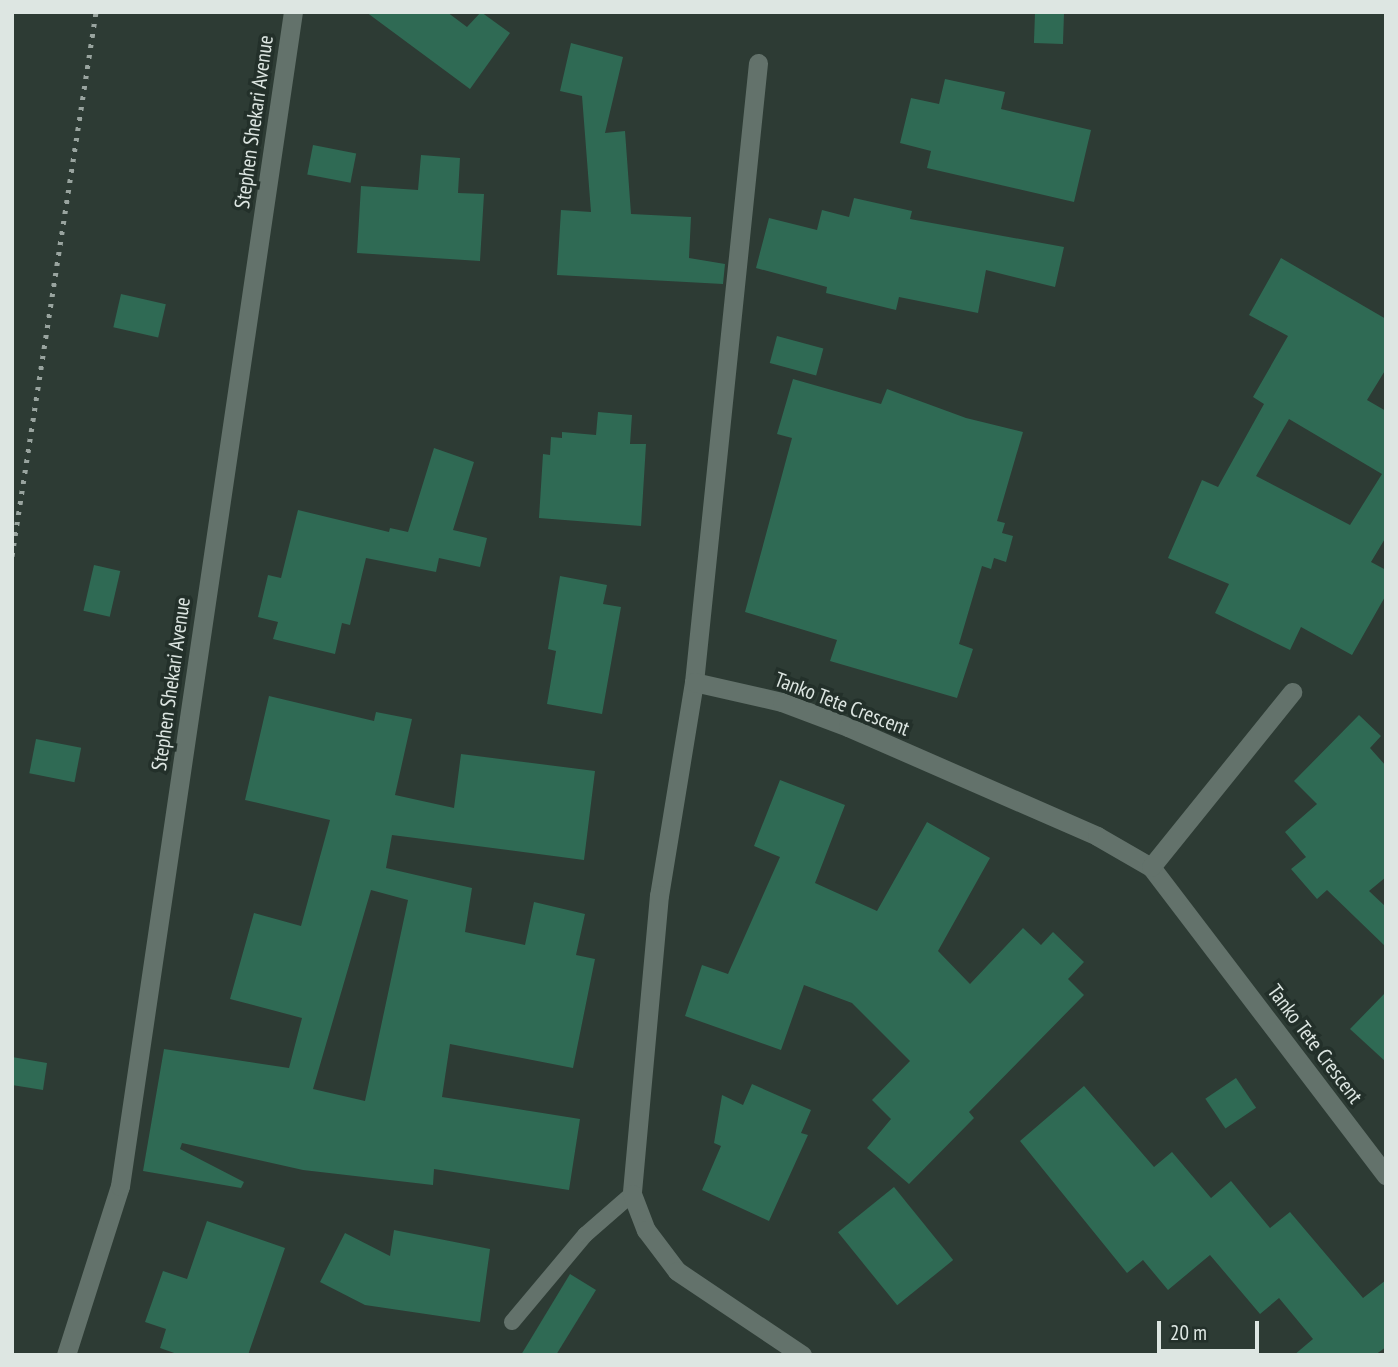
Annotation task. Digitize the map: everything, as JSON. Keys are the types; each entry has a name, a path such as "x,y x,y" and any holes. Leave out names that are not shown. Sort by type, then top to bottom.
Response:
{"street":[{"name":"Stephen Shekari Avenue","path":"66,1355 120,1186 293,12"},
{"path":"758,63 694,682 659,895 632,1194 646,1230 677,1271 802,1355"},
{"name":"Tanko Tete Crescent","path":"694,682 782,702 848,727 1097,836 1152,867 1386,1176"},
{"path":"1152,867 1292,692"}],"lane":[{"path":"512,1322 584,1235 632,1194"}],"building":[{"path":"366,12 447,12 467,27 481,12 510,33 470,89"},
{"path":"1035,13 1064,14 1063,44 1034,43"},
{"path":"571,43 623,57 605,133 625,131 631,214 691,217 689,258 725,264 723,284 557,275 561,210 591,212 582,96 560,91"},
{"path":"945,79 1005,92 1001,109 1091,130 1074,202 927,168 931,151 900,143 911,98 939,104"},
{"path":"313,145 356,153 350,183 307,174"},
{"path":"421,155 460,158 458,193 484,194 480,261 357,253 361,186 418,190"},
{"path":"854,198 912,211 910,219 1064,247 1055,287 986,270 978,313 899,297 896,310 826,293 827,287 756,268 769,218 817,230 822,210 849,217"},
{"path":"1281,258 1386,319 1386,369 1367,400 1386,411 1386,537 1371,562 1386,570 1386,595 1352,655 1301,627 1290,650 1215,613 1229,584 1168,558 1202,480 1218,487 1264,404 1253,397 1288,336 1249,315","holes":["1289,419 1382,474 1350,525 1256,476"]},
{"path":"121,294 166,304 158,337 113,327"},
{"path":"777,336 823,348 816,375 770,363"},
{"path":"793,379 881,404 887,389 966,418 1023,432 997,521 1005,523 1002,533 1013,536 1006,562 994,558 991,569 982,566 959,644 973,649 957,698 830,661 837,640 745,612 792,438 777,434"},
{"path":"598,412 632,415 630,444 646,444 641,526 539,518 543,454 550,455 551,437 562,438 562,432 596,435"},
{"path":"434,448 474,462 453,530 487,538 480,567 439,558 436,572 366,558 350,625 342,623 335,654 273,639 278,622 258,617 268,575 281,578 298,510 389,532 390,528 408,532"},
{"path":"94,565 120,571 110,617 83,611"},
{"path":"560,576 607,585 603,604 621,607 602,714 547,704 556,651 548,649"},
{"path":"269,696 374,721 376,712 412,719 395,795 454,808 461,754 595,771 584,860 392,835 386,868 472,888 465,932 525,945 534,902 585,914 576,955 595,959 573,1068 450,1044 442,1097 580,1119 569,1190 434,1169 433,1185 303,1170 182,1143 180,1149 244,1182 241,1188 143,1171 164,1049 289,1068 302,1018 230,999 254,913 301,926 330,820 245,800","holes":["371,890 408,900 365,1101 313,1089"]},
{"path":"1359,715 1381,736 1370,748 1386,766 1386,877 1369,891 1386,907 1386,947 1327,890 1317,899 1291,869 1306,857 1285,832 1317,804 1294,781"},
{"path":"36,739 81,748 74,782 29,773"},
{"path":"780,780 845,805 815,883 877,911 927,822 990,858 938,951 970,984 1023,928 1041,945 1053,932 1084,962 1068,979 1084,995 969,1112 974,1118 909,1184 867,1148 891,1119 872,1100 910,1061 852,1003 804,985 781,1050 685,1016 702,965 728,974 780,857 754,846"},
{"path":"1386,992 1386,1062 1350,1029"},
{"path":"12,1057 47,1063 43,1090 12,1085"},
{"path":"1236,1078 1256,1108 1225,1129 1205,1099"},
{"path":"752,1084 811,1110 801,1133 808,1135 769,1221 702,1190 721,1146 714,1143 722,1095 743,1105"},
{"path":"1084,1086 1154,1167 1172,1152 1211,1198 1231,1181 1270,1228 1290,1212 1363,1298 1386,1280 1386,1347 1375,1355 1294,1355 1313,1339 1279,1298 1260,1314 1210,1255 1168,1290 1143,1260 1127,1273 1020,1141"},
{"path":"894,1187 953,1260 897,1305 838,1232"},
{"path":"207,1221 285,1248 248,1355 180,1355 160,1348 166,1329 145,1322 163,1271 187,1279"},
{"path":"394,1230 490,1249 480,1322 365,1305 320,1282 345,1233 390,1256"},
{"path":"570,1274 596,1290 556,1355 521,1355"}],"railway":[{"path":"12,556 96,12"}]}
